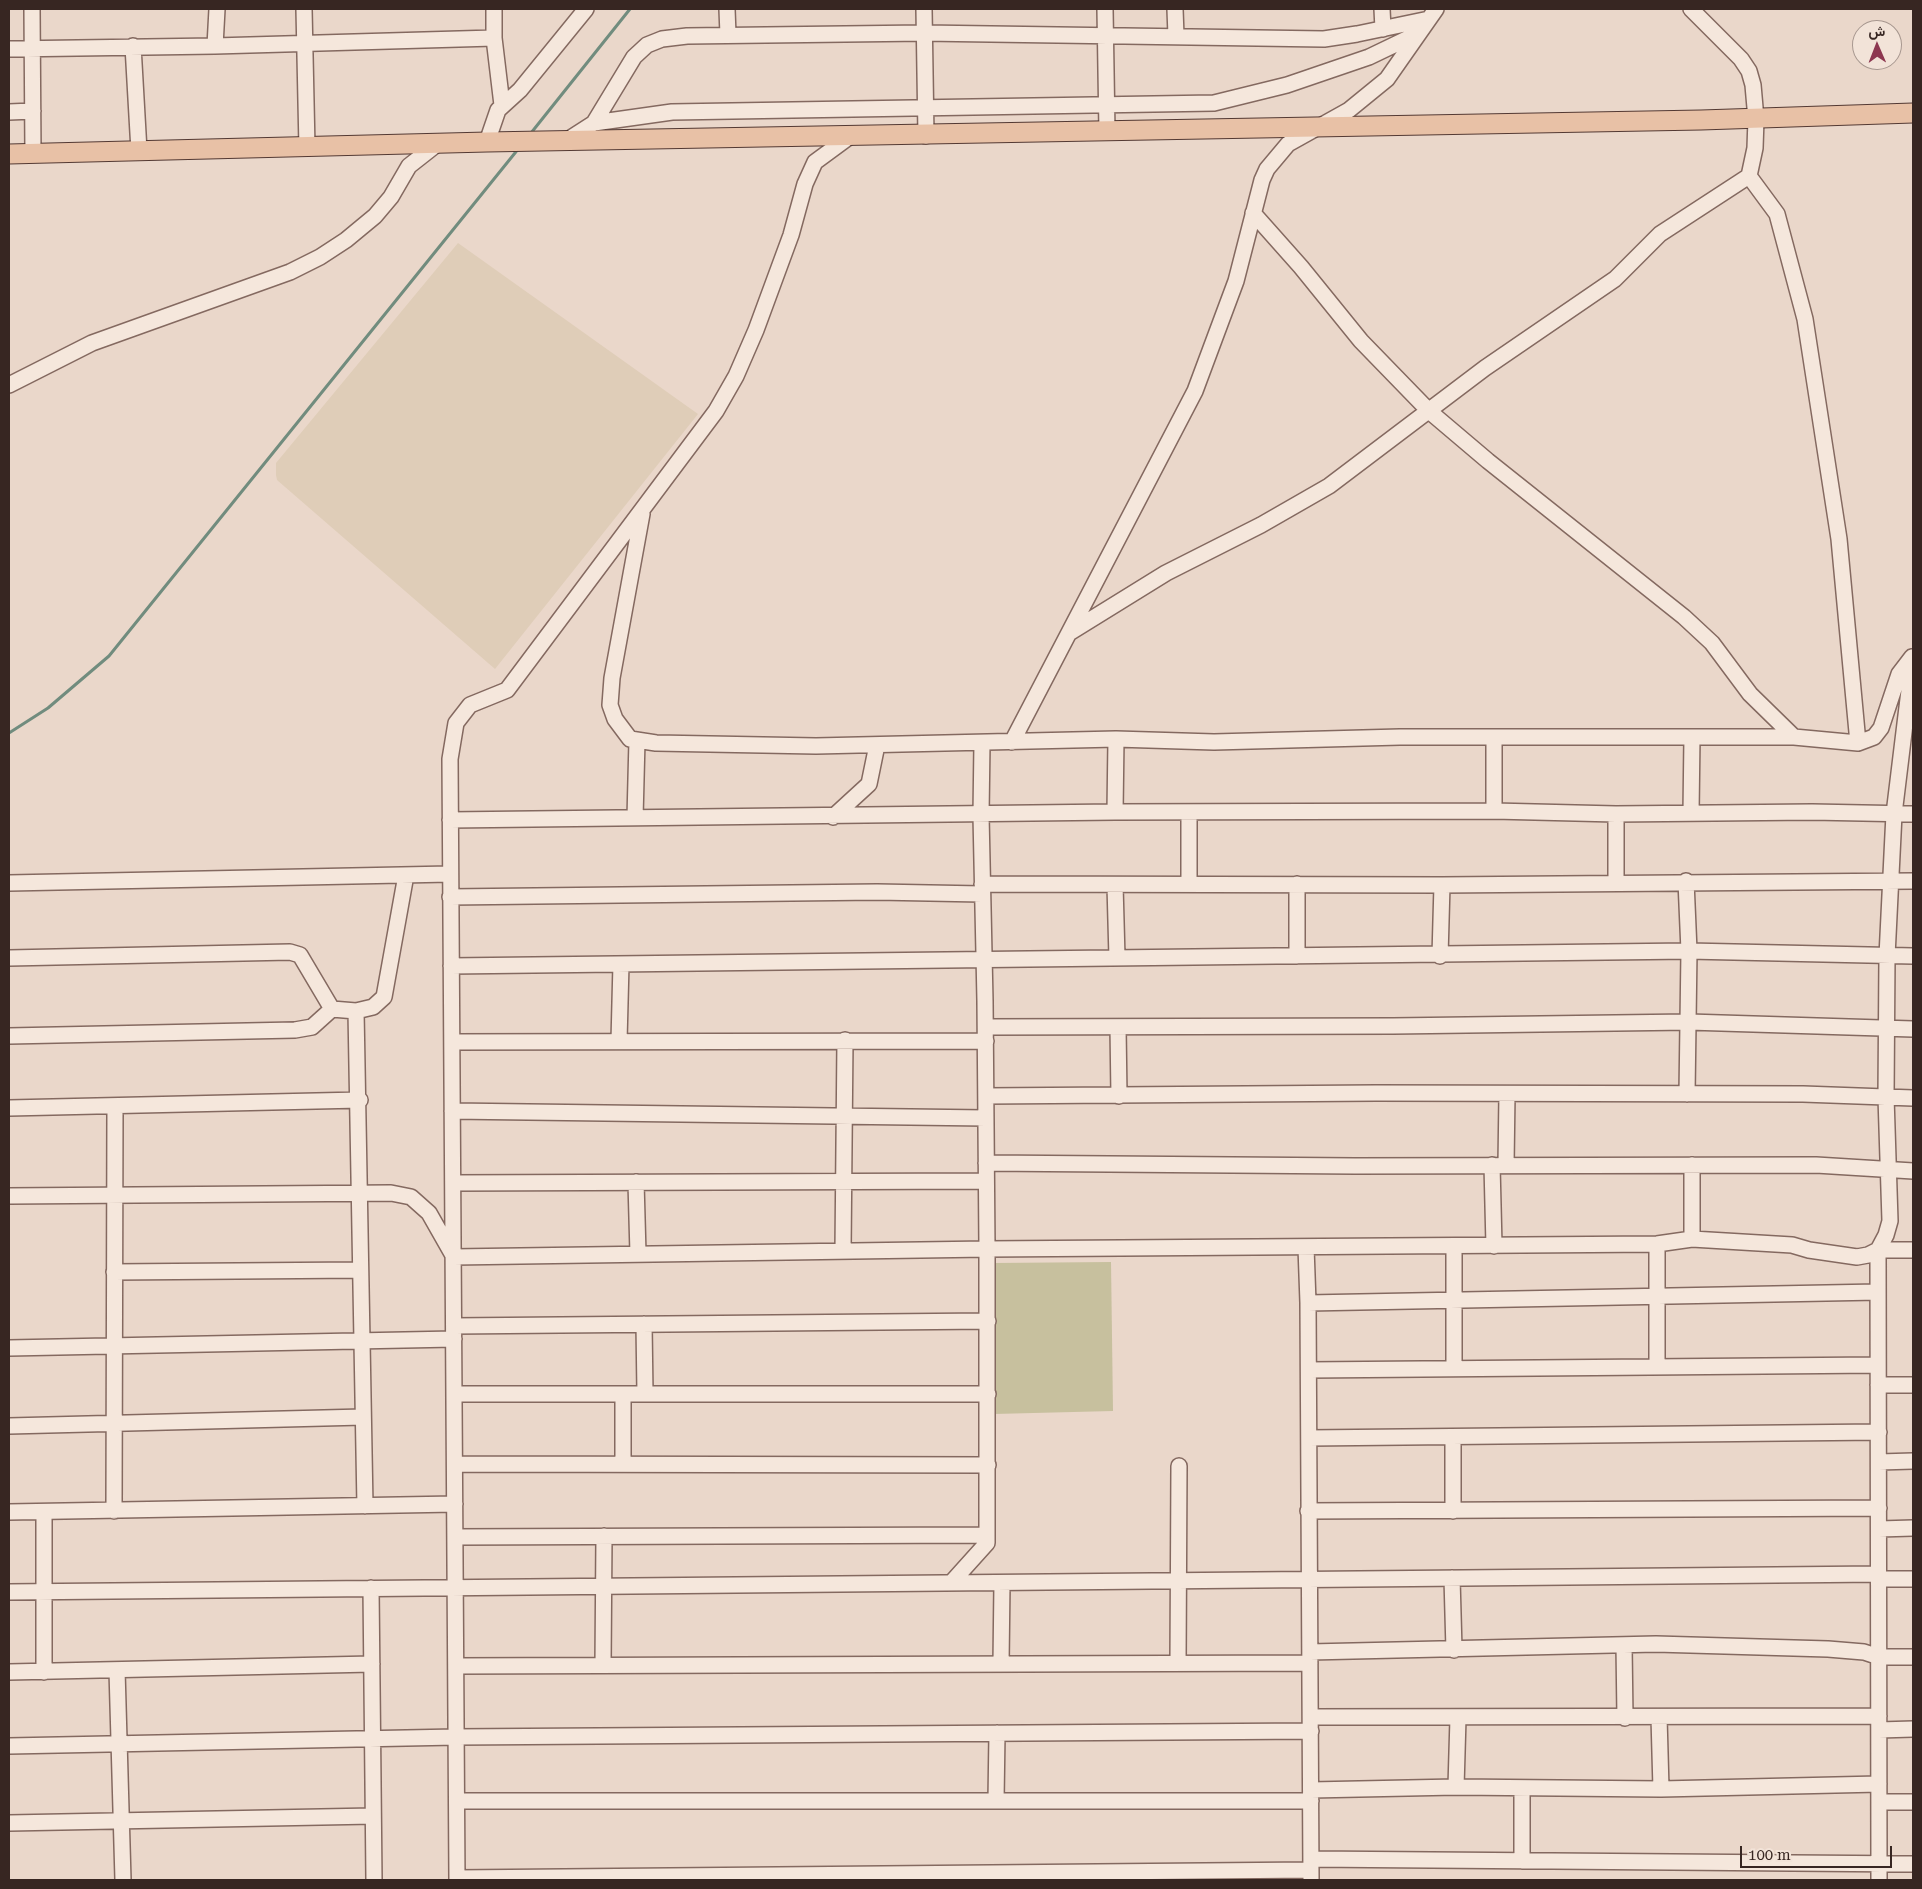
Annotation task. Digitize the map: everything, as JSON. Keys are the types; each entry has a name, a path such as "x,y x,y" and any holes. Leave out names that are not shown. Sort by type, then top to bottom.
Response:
{"main road":[{"path":"9,154 487,142 926,136 1756,119 1913,114"}],"street":[{"path":"32,9 33,154"},
{"path":"215,46 217,9"},
{"path":"304,9 307,148"},
{"path":"494,9 494,38 502,105"},
{"path":"487,142 496,114 502,105 520,90 574,16 586,9"},
{"path":"727,9 728,35"},
{"path":"924,9 926,136"},
{"path":"1105,9 1107,132"},
{"path":"1175,9 1176,36"},
{"path":"1382,9 1383,29"},
{"path":"1069,632 1166,573 1261,525 1329,486 1485,368 1615,279 1660,234 1749,176 1755,148 1756,119 1753,85 1749,71 1741,59 1691,9"},
{"path":"594,123 634,57 648,45 662,38 728,35 924,33 1324,39 1383,29 1432,14"},
{"path":"1012,742 1195,391 1236,281 1253,213 1267,169 1288,144 1349,110 1387,79 1432,14"},
{"path":"566,142 584,127 594,123 672,112 925,107 1193,105 1238,98 1287,85 1369,57 1419,33"},
{"path":"9,49 32,47 215,46 494,38"},
{"path":"133,46 139,151"},
{"path":"9,112 33,111"},
{"path":"849,137 815,162 805,184 785,253 736,376 716,411 507,690 470,705 456,723 450,759 450,897 458,1879 1311,1870 1522,1861 1913,1864"},
{"path":"9,385 92,343 290,272 320,257 346,240 375,216 391,197 409,166 436,144"},
{"path":"1749,176 1777,214 1805,319 1839,539 1858,743"},
{"path":"1253,213 1301,267 1361,341 1429,410 1488,461 1684,617 1712,643 1750,694 1794,737"},
{"path":"642,509 612,678 610,705 615,719 630,739 637,740 674,744 877,745 1116,739 1214,742 1494,737 1794,737 1858,743 1874,737 1881,728 1899,674 1913,657"},
{"path":"1879,1880 1878,1250 1886,1235 1890,1221 1886,1097 1887,956 1894,814 1913,657"},
{"path":"1494,737 1494,811"},
{"path":"1691,813 1692,737"},
{"path":"1114,812 1116,739"},
{"path":"634,818 637,740"},
{"path":"951,1583 988,1543 986,1034 982,889 982,743"},
{"path":"833,816 869,784 877,745"},
{"path":"450,820 1114,812 1494,811 1616,814 1913,814"},
{"path":"1189,813 1189,884"},
{"path":"1616,814 1616,882"},
{"path":"9,883 450,874"},
{"path":"332,1008 356,1011 373,1007 384,997 406,875"},
{"path":"450,897 877,892 1189,884 1442,885 1686,881 1913,881"},
{"path":"1686,881 1689,951 1687,1094"},
{"path":"1297,884 1297,956"},
{"path":"1115,885 1117,958"},
{"path":"1440,956 1442,885"},
{"path":"451,966 1440,956 1689,951 1913,956"},
{"path":"9,958 290,952 300,955 332,1008"},
{"path":"620,1041 621,964"},
{"path":"9,1036 295,1030 312,1027 332,1008"},
{"path":"356,1011 365,1506"},
{"path":"452,1042 845,1040 1118,1027 1689,1022 1913,1029"},
{"path":"1118,1027 1119,1096"},
{"path":"843,1251 845,1040"},
{"path":"986,1096 1376,1093 1687,1094 1913,1098"},
{"path":"1494,1246 1499,1165 1507,1094"},
{"path":"9,1108 359,1100"},
{"path":"114,1510 115,1106"},
{"path":"452,1111 986,1118"},
{"path":"986,1163 1816,1165 1913,1170"},
{"path":"1692,1165 1692,1239"},
{"path":"452,1183 986,1181"},
{"path":"636,1182 638,1254"},
{"path":"9,1196 391,1193 411,1197 429,1214 454,1256"},
{"path":"454,1256 987,1248 1657,1244 1692,1239 1792,1245 1809,1250 1857,1257 1868,1255 1878,1250 1913,1250"},
{"path":"1657,1244 1657,1367"},
{"path":"1454,1246 1454,1368"},
{"path":"1306,1247 1308,1303 1311,1870"},
{"path":"114,1272 360,1270"},
{"path":"1308,1303 1878,1292"},
{"path":"9,1348 362,1342 454,1332 644,1324 988,1321"},
{"path":"644,1324 645,1394"},
{"path":"1308,1370 1878,1365"},
{"path":"1878,1385 1913,1385"},
{"path":"454,1394 988,1394"},
{"path":"623,1394 623,1464"},
{"path":"9,1426 363,1417"},
{"path":"1309,1438 1878,1432"},
{"path":"1453,1437 1453,1511"},
{"path":"1879,1462 1913,1462"},
{"path":"454,1464 988,1465"},
{"path":"1178,1663 1179,1466"},
{"path":"9,1512 455,1504"},
{"path":"1308,1511 1879,1508"},
{"path":"44,1512 44,1672"},
{"path":"1879,1529 1913,1528"},
{"path":"455,1537 988,1535"},
{"path":"603,1665 604,1536"},
{"path":"9,1592 1452,1578 1879,1577 1913,1579"},
{"path":"1452,1578 1454,1650"},
{"path":"1002,1583 1002,1664"},
{"path":"370,1588 374,1880"},
{"path":"456,1666 1178,1663 1454,1650 1656,1644 1828,1649 1864,1652 1879,1657 1913,1657"},
{"path":"1624,1645 1625,1718"},
{"path":"9,1672 372,1664"},
{"path":"118,1670 123,1880"},
{"path":"1659,1717 1661,1789"},
{"path":"9,1746 372,1738 997,1733 1458,1718 1659,1717 1879,1723 1913,1730"},
{"path":"1456,1787 1458,1718"},
{"path":"996,1801 997,1733"},
{"path":"457,1801 996,1801 1311,1796 1456,1787 1661,1789 1879,1784"},
{"path":"1522,1788 1522,1861"},
{"path":"1879,1802 1913,1802"},
{"path":"9,1823 373,1816"}],"shaded area":[{"path":"458,243 698,414 495,669 277,480 276,475 276,463"},
{"path":"1111,1262 1113,1411 994,1414 993,1263"}],"waterway":[{"path":"531,133 630,9"},
{"path":"9,733 48,708 109,656 519,148"}]}
